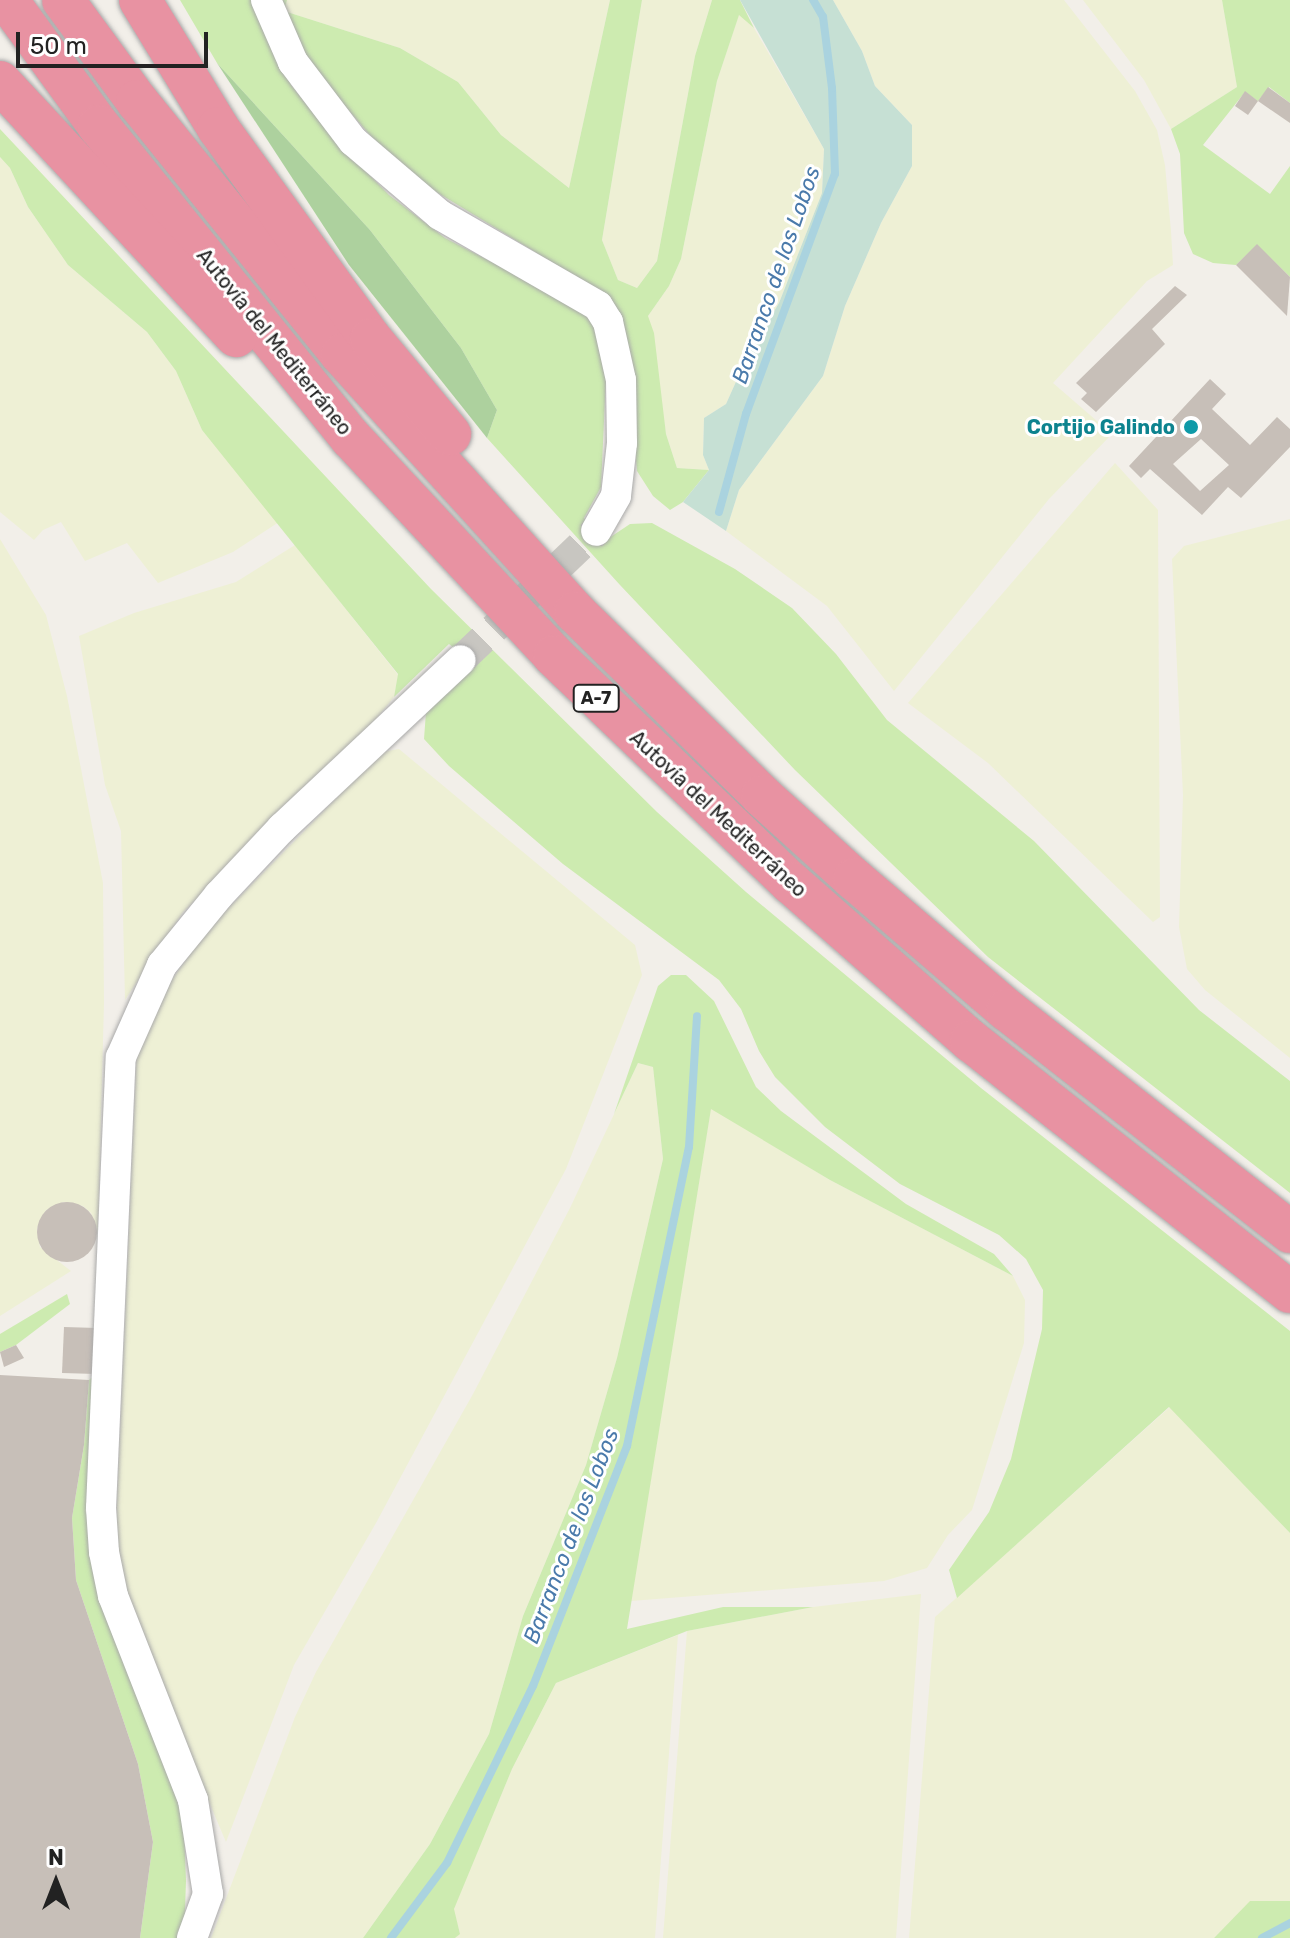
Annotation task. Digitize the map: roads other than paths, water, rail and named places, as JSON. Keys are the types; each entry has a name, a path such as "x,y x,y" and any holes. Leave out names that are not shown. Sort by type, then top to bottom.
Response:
{"highway":[{"name":"Autovía del Mediterráneo","path":"7,0 99,126 351,438 554,656 791,883 971,1041 1290,1292"},
{"name":"A-7","path":"63,0 137,101 342,355 575,612 762,796 865,889 1007,1010 1290,1232"},
{"path":"140,0 218,128 371,339 546,550 575,612"},
{"path":"0,82 264,367 351,438"}],"street":[{"path":"266,0 293,62 353,141 440,215 598,306 608,322 621,380 622,443 616,496 596,531"},
{"path":"192,1938 208,1894 193,1800 113,1596 104,1552 101,1508 121,1057 162,965 219,895 282,828 461,660"}],"waterway":[{"name":"Barranco de los Lobos","path":"719,512 746,414 835,174 832,88 823,17 813,0"},
{"name":"Barranco de los Lobos","path":"391,1938 447,1863 533,1686 627,1446 689,1147 697,1016"},
{"path":"1262,1938 1290,1923"}],"tunnel":[{"path":"461,660 596,531"}],"place":[{"name":"Cortijo Galindo","path":"1191,427"}]}
